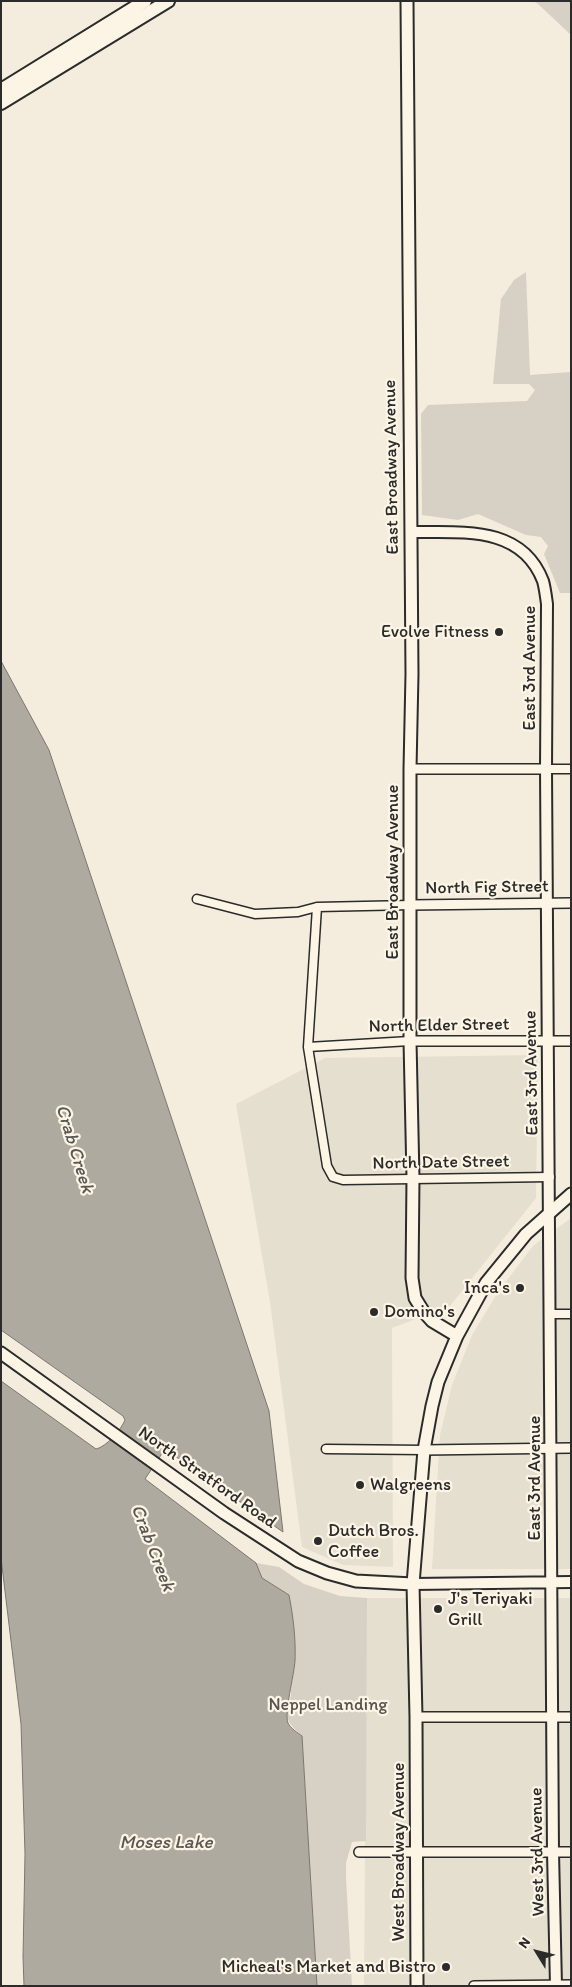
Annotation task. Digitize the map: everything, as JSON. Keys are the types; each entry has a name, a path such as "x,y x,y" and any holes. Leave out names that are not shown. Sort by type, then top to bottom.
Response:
{"highway":[{"path":"1,90 145,1"},
{"path":"1,103 168,1"}],"main road":[{"name":"East Broadway Avenue","path":"407,1 412,674 410,769 412,1278 415,1298 423,1311 432,1321 456,1336"},
{"name":"East 3rd Avenue","path":"411,532 493,536 512,543 524,553 535,567 543,582 547,604 546,769 552,1717"},
{"path":"416,1718 412,1584 424,1450 436,1390 456,1336 490,1277 526,1234 571,1194"},
{"name":"North Stratford Road","path":"1,1353 224,1512 298,1561 327,1573 356,1581 412,1584"},
{"path":"412,1584 571,1582"},
{"name":"West 3rd Avenue","path":"552,1717 556,1986"},
{"name":"West Broadway Avenue","path":"416,1718 417,1986"}],"street":[{"path":"410,769 571,768"},
{"name":"North Fig Street","path":"197,899 255,914 298,912 317,907 571,903"},
{"path":"308,1046 317,907"},
{"name":"North Elder Street","path":"308,1046 410,1041 571,1041"},
{"name":"North Date Street","path":"308,1046 323,1147 329,1173 333,1177 343,1180 550,1177"},
{"path":"550,1314 571,1314"},
{"path":"326,1449 571,1448"},
{"path":"416,1718 571,1717"},
{"path":"359,1852 571,1852"},
{"path":"474,1986 571,1985"}],"shaded area":[{"path":"538,1055 536,1198 450,1306 392,1328 393,1567 343,1565 302,1547 270,1302 236,1104 325,1058"},
{"path":"571,1218 571,1569 432,1569 440,1435 452,1385 472,1335 498,1292 533,1246"},
{"path":"367,1598 571,1598 571,1986 364,1986"}],"green space":[{"path":"532,1 571,1 571,35 537,3"},
{"path":"526,272 530,375 571,372 571,593 560,593 544,554 548,546 541,537 526,535 478,514 458,520 422,515 421,414 428,405 527,401 535,390 529,384 493,384 501,299 514,280"},
{"name":"Neppel Landing","path":"256,1563 279,1567 304,1584 340,1596 367,1598 366,1841 352,1842 346,1863 352,1986 317,1986 302,1736 290,1723 287,1714 291,1696 289,1595 262,1578"}],"water":[{"name":"Moses Lake","path":"1,661 49,750 269,1411 283,1532 165,1449 145,1479 256,1563 262,1578 289,1595 294,1627 295,1652 287,1718 290,1727 302,1736 317,1986 24,1986 25,1854 21,1724 1,1558 1,1381 96,1449 113,1438 125,1420 123,1416 1,1330"}],"place":[{"name":"Evolve Fitness","path":"499,632"},
{"name":"Inca's","path":"520,1288"},
{"name":"Domino's","path":"374,1312"},
{"name":"Walgreens","path":"360,1485"},
{"name":"Dutch Bros. Coffee","path":"318,1541"},
{"name":"J's Teriyaki Grill","path":"438,1609"},
{"name":"Micheal's Market and Bistro","path":"446,1967"}],"water label":[{"name":"Crab Creek","path":"74,1149"},
{"name":"Crab Creek","path":"152,1548"}]}
